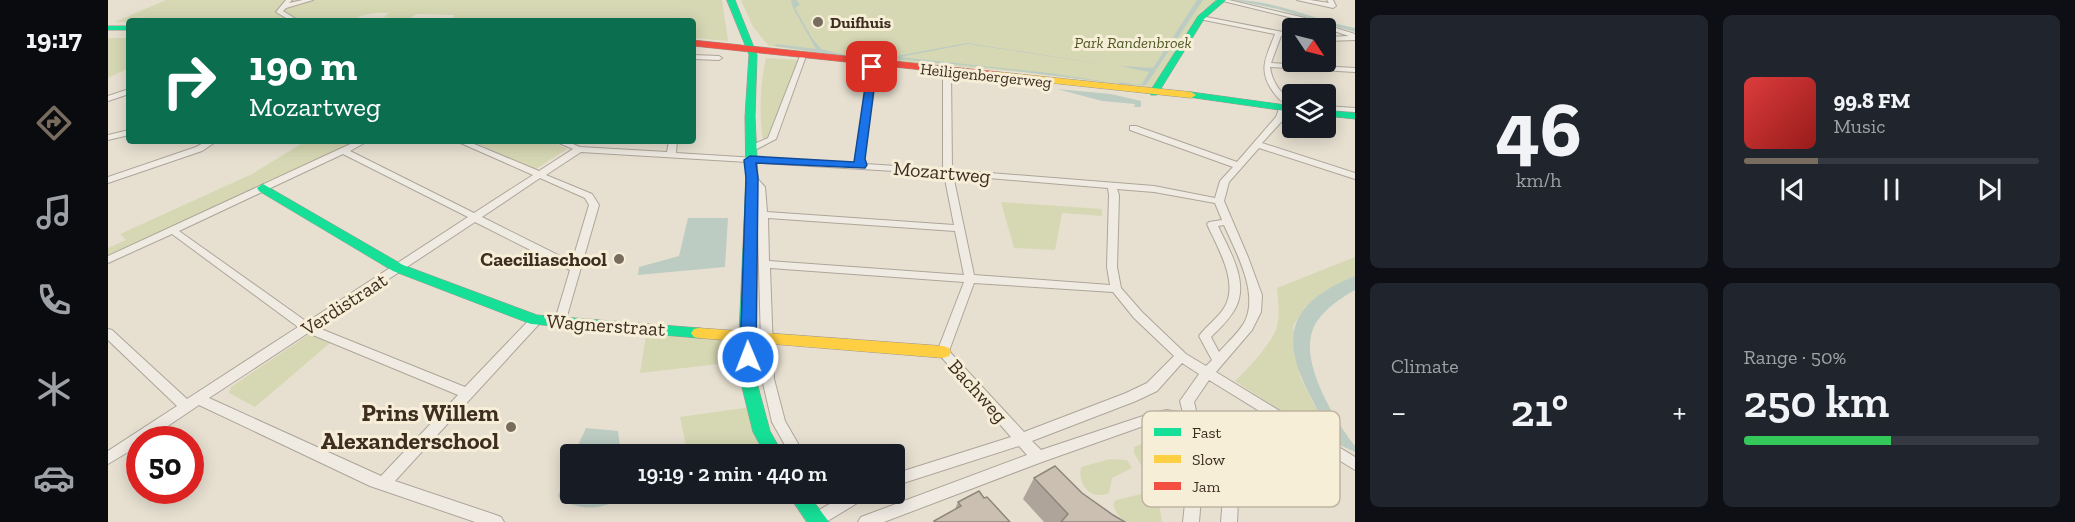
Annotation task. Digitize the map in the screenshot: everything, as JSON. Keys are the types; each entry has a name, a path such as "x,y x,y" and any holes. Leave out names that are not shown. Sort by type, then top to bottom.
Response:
{"street":[{"path":"290,18 279,12 287,3 310,0"},
{"path":"732,0 752,49 748,379 762,432 769,444"},
{"path":"1154,92 1201,18 1222,0 1299,18 1355,37"},
{"path":"1300,0 1333,6 1330,0"},
{"path":"1201,18 1282,35"},
{"path":"108,28 126,28"},
{"path":"1278,34 1267,65 1266,77 1282,97"},
{"path":"1336,38 1355,37"},
{"name":"Heiligenbergerweg","path":"696,43 873,64 1100,86 1124,86 1154,92 1282,105"},
{"path":"1271,55 1282,59"},
{"path":"750,154 772,139 802,56"},
{"path":"696,57 719,58"},
{"path":"861,165 859,159 873,64"},
{"path":"1267,65 1282,66"},
{"path":"1336,69 1355,70"},
{"path":"947,71 947,165 970,280"},
{"path":"108,99 126,92"},
{"path":"1336,109 1355,110"},
{"path":"1336,114 1355,116"},
{"path":"1189,411 1187,401 1189,396 1248,327 1255,312 1256,295 1243,256 1219,201 1225,181 1282,115"},
{"path":"1133,128 1237,165"},
{"path":"108,138 126,133"},
{"path":"108,180 207,144"},
{"path":"108,260 358,144"},
{"path":"467,144 589,196 593,201 594,205 561,320"},
{"name":"Mozartweg","path":"566,144 579,149 594,145 671,155 750,154 1154,189 1219,201"},
{"path":"671,155 673,144"},
{"path":"1256,144 1355,177"},
{"name":"Verdistraat","path":"108,458 579,149"},
{"path":"344,151 575,268"},
{"path":"752,178 760,187 768,379 779,422 791,444"},
{"path":"1112,186 1114,195 1112,267 1116,289 1138,315 1182,357 1267,411"},
{"name":"Wagnerstraat","path":"263,188 398,268 536,320 561,320 943,352"},
{"path":"762,215 960,228"},
{"path":"1219,362 1205,336 1231,307 1234,293 1233,278 1212,224 1227,222"},
{"path":"172,231 307,328 468,394"},
{"path":"763,264 1116,289"},
{"name":"Bachweg","path":"970,280 943,352 1038,457"},
{"path":"383,484 536,320"},
{"path":"108,333 192,403 383,484 496,522"},
{"path":"905,476 1022,439 1131,397 1152,387 1173,362 1182,357"},
{"path":"866,522 1038,457 1142,421"},
{"path":"1340,455 1355,464"},
{"path":"809,504 818,520 843,504"},
{"path":"1191,522 1192,507"},
{"path":"1229,522 1230,507"}],"green space":[{"path":"166,0 722,0 728,41 696,38 696,18 452,18 455,15 416,14 411,18 390,18 384,17 389,13 374,13 357,18 126,18 126,22 115,22"},
{"name":"Park Randenbroek","path":"741,0 1216,1 1200,12 1174,52 1156,87 1146,87 1020,72 865,59 769,46 753,27"},
{"path":"108,38 126,38 126,69 108,78"},
{"path":"766,58 799,60 769,140 763,141 761,100"},
{"path":"301,144 353,144 108,257 108,248 126,240 120,234 252,174"},
{"path":"478,144 556,144 567,149 536,169"},
{"path":"1001,202 1102,209 1102,216 1062,213 1055,250 1014,248"},
{"path":"1355,257 1355,276 1305,307 1293,326 1300,377 1318,411 1281,411 1235,381 1259,356 1277,327 1277,288"},
{"path":"647,330 741,337 745,361 640,373"},
{"path":"313,334 330,343 255,407 229,393 231,387 308,335"},
{"path":"751,407 763,444 686,444 680,417"},
{"path":"1141,444 1142,467 1134,453 1134,447"},
{"path":"1110,459 1127,460 1132,468 1112,478 1109,493 1097,495 1087,490 1081,480 1081,467"},
{"path":"1142,494 1142,507 1159,507 1162,522 1125,522 1117,514 1113,504 1116,500"}],"shaded area":[{"path":"791,0 797,0 800,5 795,8 821,49 858,58 775,46 776,44 816,49 793,8"},
{"path":"1197,0 1203,0 1146,85 1127,85 1142,84 1149,72 1120,66 1153,68"},
{"path":"1233,0 1264,3 1318,18 1308,18"},
{"path":"1336,23 1355,28 1355,32 1336,26"},
{"path":"967,43 1109,65 968,44 900,57 1049,73 1120,84 992,68 908,60 865,59 880,59"},
{"path":"1057,89 1111,94 1141,101 1141,107 1134,107 1135,104 1102,101"},
{"path":"688,218 728,218 725,267 638,275 639,267 679,256"},
{"path":"1355,276 1355,290 1324,313 1312,332 1311,360 1315,376 1332,411 1318,411 1302,379 1293,342 1295,326 1302,312 1332,287"},
{"path":"1340,425 1355,446 1355,452 1340,445"},
{"path":"586,428 618,431 620,444 579,444"},
{"path":"572,504 609,504 593,508"}],"building":[{"path":"1055,466 1082,493 1125,522 1061,522 1068,514 1034,478"},
{"path":"979,491 1010,522 934,521 961,506 958,502"}],"waterway":[{"path":"1119,83 1130,84"}],"traffic: fast":[{"path":"731,0 753,55 750,117 752,178 747,335 748,379 762,432 769,444"},
{"path":"1154,93 1201,18 1222,0"},
{"path":"108,28 126,28"},
{"path":"1191,95 1282,107"},
{"path":"1336,114 1355,116"},
{"path":"263,188 398,268 536,320 699,333"},
{"path":"805,504 819,522"}],"traffic: slow":[{"path":"999,75 1191,95"},
{"path":"699,333 943,352"}],"traffic: jam":[{"path":"696,43 999,75"}],"place":[{"name":"Duifhuis","path":"818,22"},
{"name":"Caeciliaschool","path":"619,259"},
{"name":"Prins Willem Alexanderschool","path":"511,427"}],"route":[{"path":"748,357 752,178 750,160 861,165 859,159 872,67"}]}
